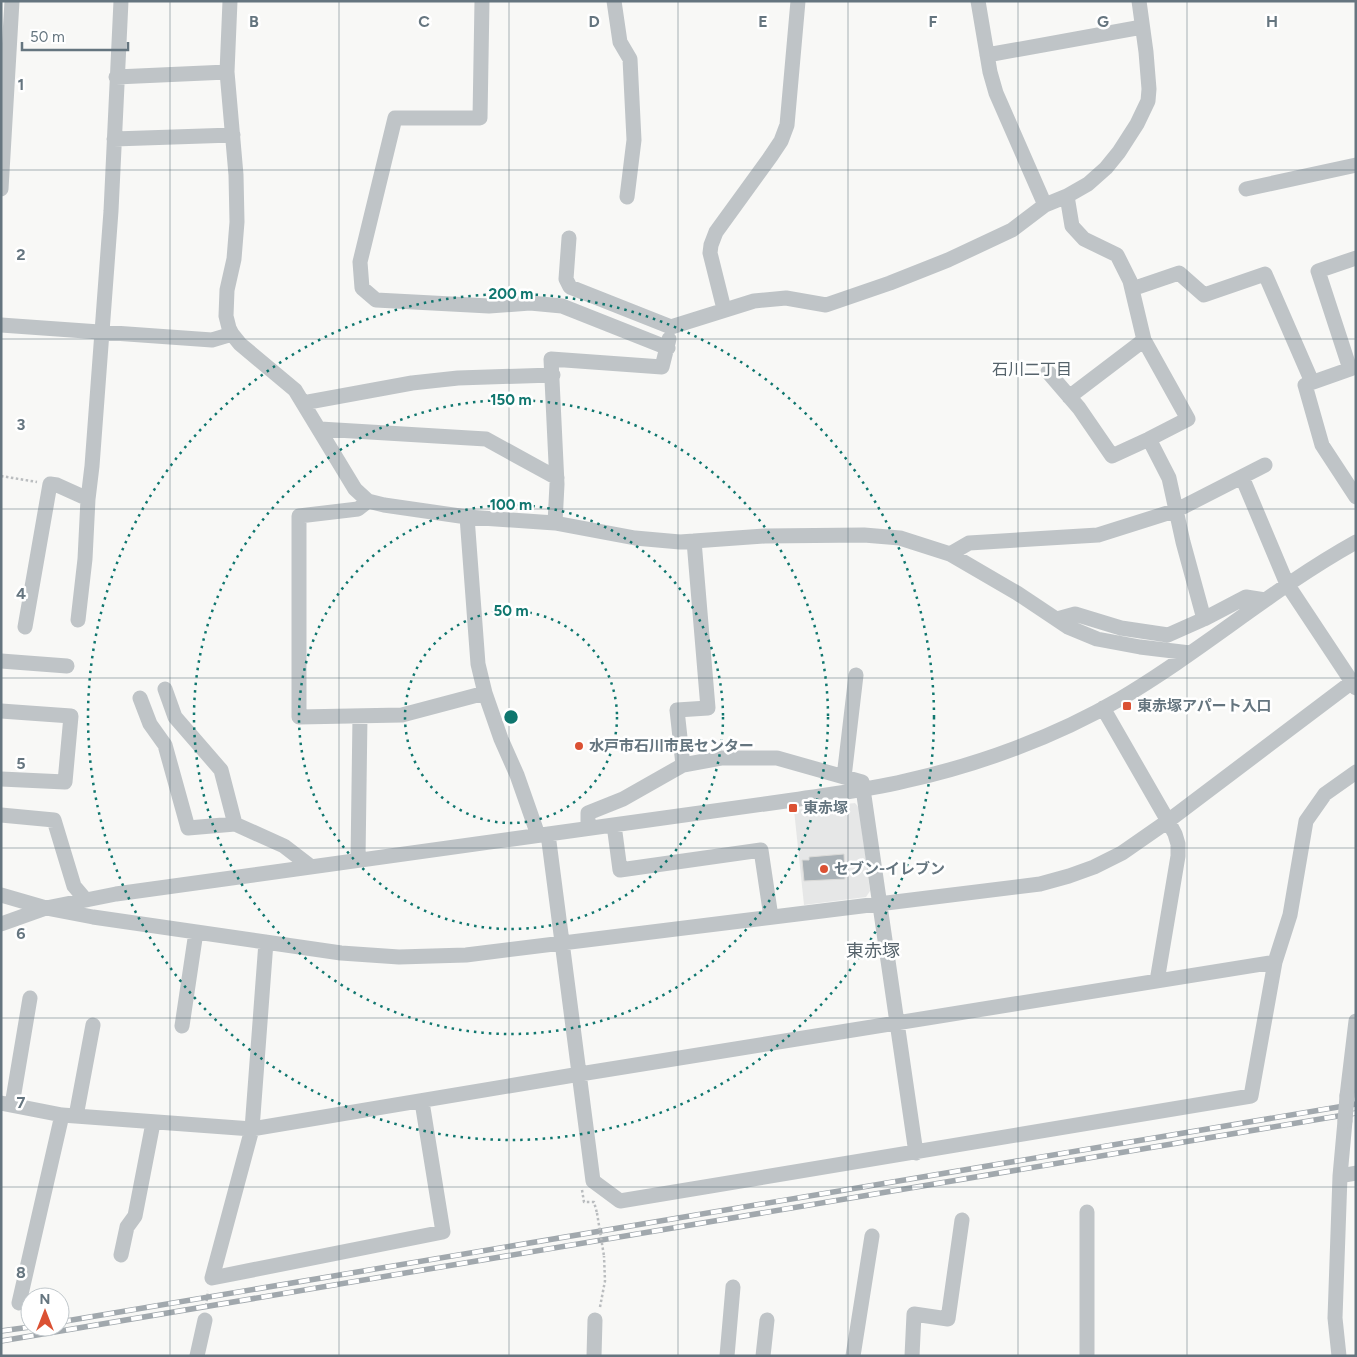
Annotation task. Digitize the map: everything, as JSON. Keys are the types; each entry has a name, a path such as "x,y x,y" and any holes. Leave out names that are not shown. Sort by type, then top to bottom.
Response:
{"street":[{"path":"1,189 12,1"},
{"path":"78,620 85,559 88,499 103,332 121,1"},
{"path":"230,1 227,72 236,176 237,222 234,259 227,290 226,316 232,334 251,354 295,390 356,489 368,500 384,506 466,517 555,523 635,538 680,542 765,536 864,535 900,538 950,554 1017,592 1068,627 1097,639 1140,647 1190,653"},
{"path":"482,1 480,118 395,118 360,262 362,288 376,300 489,306 530,303 562,306 668,348"},
{"path":"614,1 620,42 630,59 634,140 627,197"},
{"path":"724,309 712,266 710,245 716,232 781,141 788,116 798,1"},
{"path":"978,1 990,72 996,93 1044,205"},
{"path":"569,238 566,279 570,287 671,327 754,301 779,298 826,305 890,283 948,260 1012,230 1044,205 1067,196 1088,184 1106,168 1119,152 1148,101 1146,52 1138,1"},
{"path":"987,55 1142,27"},
{"path":"116,77 227,72"},
{"path":"114,139 233,135"},
{"path":"1246,189 1356,165"},
{"path":"1048,372 1069,397 1112,456 1188,419 1144,340 1130,281 1117,255 1084,239 1072,226 1067,196"},
{"path":"1356,258 1318,272 1353,368 1305,385 1322,445 1356,497"},
{"path":"1132,289 1179,273 1204,295 1265,274 1312,382"},
{"path":"1,326 212,340 232,334"},
{"path":"555,523 557,478 551,360 662,366 668,348 671,327"},
{"path":"1069,397 1144,340"},
{"path":"304,403 412,383 458,378 553,374"},
{"path":"320,430 486,439 557,478"},
{"path":"1150,439 1169,478 1183,542 1204,619"},
{"path":"950,554 969,543 1098,535 1177,510 1265,465"},
{"path":"1,895 46,908 93,917 341,953 399,957 466,955 1040,884 1069,876 1094,867 1122,853 1354,685 1287,584 1242,477"},
{"path":"25,627 50,484 57,485 88,499"},
{"path":"368,500 358,509 299,516 299,717 402,715 485,693"},
{"path":"466,517 478,664 485,693 501,740 543,834 562,943 594,1182 620,1201 1251,1096 1275,962 1290,915 1306,821 1325,794 1356,772"},
{"path":"683,765 677,710 708,708 694,541"},
{"path":"1,924 46,908 85,899 863,790 905,781 970,763 1022,745 1103,708 1190,653 1323,560 1356,542"},
{"path":"1057,619 1075,614 1121,628 1168,635 1204,619 1246,596 1265,600"},
{"path":"1,661 67,666"},
{"path":"844,777 856,675"},
{"path":"165,690 175,717 221,770 235,824"},
{"path":"140,698 152,727 165,745 188,828 235,824 284,846 310,866"},
{"path":"1103,708 1168,821 1178,844 1178,856 1157,981"},
{"path":"1,711 71,716 65,782 1,779"},
{"path":"358,860 360,716"},
{"path":"152,727 175,717"},
{"path":"588,828 588,813 623,799 683,765 721,758 777,758 862,782 916,1153"},
{"path":"1,815 54,820 74,886 85,899"},
{"path":"614,825 620,870 761,850 771,917"},
{"path":"182,1026 196,932"},
{"path":"266,942 252,1129 212,1278 443,1232 422,1102"},
{"path":"30,998 6,1104 69,1116 252,1129 1275,962"},
{"path":"1339,1356 1335,1318 1340,1176 1356,1021"},
{"path":"19,1303 93,1025"},
{"path":"122,1255 127,1228 135,1216 153,1122"},
{"path":"1340,1176 1356,1173"},
{"path":"1087,1212 1087,1356"},
{"path":"912,1356 914,1314 948,1320 962,1220"},
{"path":"853,1356 872,1236"},
{"path":"727,1356 733,1287"},
{"path":"197,1356 205,1320"},
{"path":"594,1356 595,1320"},
{"path":"763,1356 767,1320"}],"path":[{"path":"1,476 50,484"},
{"path":"584,1202 594,1202 604,1256 605,1281 600,1308 595,1320"},
{"path":"205,1320 207,1297 212,1278"}],"shaded area":[{"path":"855,803 859,808 870,891 866,897 804,905 794,810"}],"building":[{"name":"セブン-イレブン","path":"844,854 845,879 804,881 802,860 809,860 809,857"}],"railway":[{"path":"70,1320 1356,1104"},
{"path":"1,1341 1356,1113"},
{"path":"1,1331 20,1328"}],"place":[{"name":"東赤塚アパート入口","path":"1127,706"},
{"name":"水戸市石川市民センター","path":"579,746"},
{"name":"東赤塚","path":"793,808"},
{"name":"セブン-イレブン","path":"824,869"}],"district":[{"name":"石川二丁目","path":"1032,369"},
{"name":"東赤塚","path":"873,951"}]}
